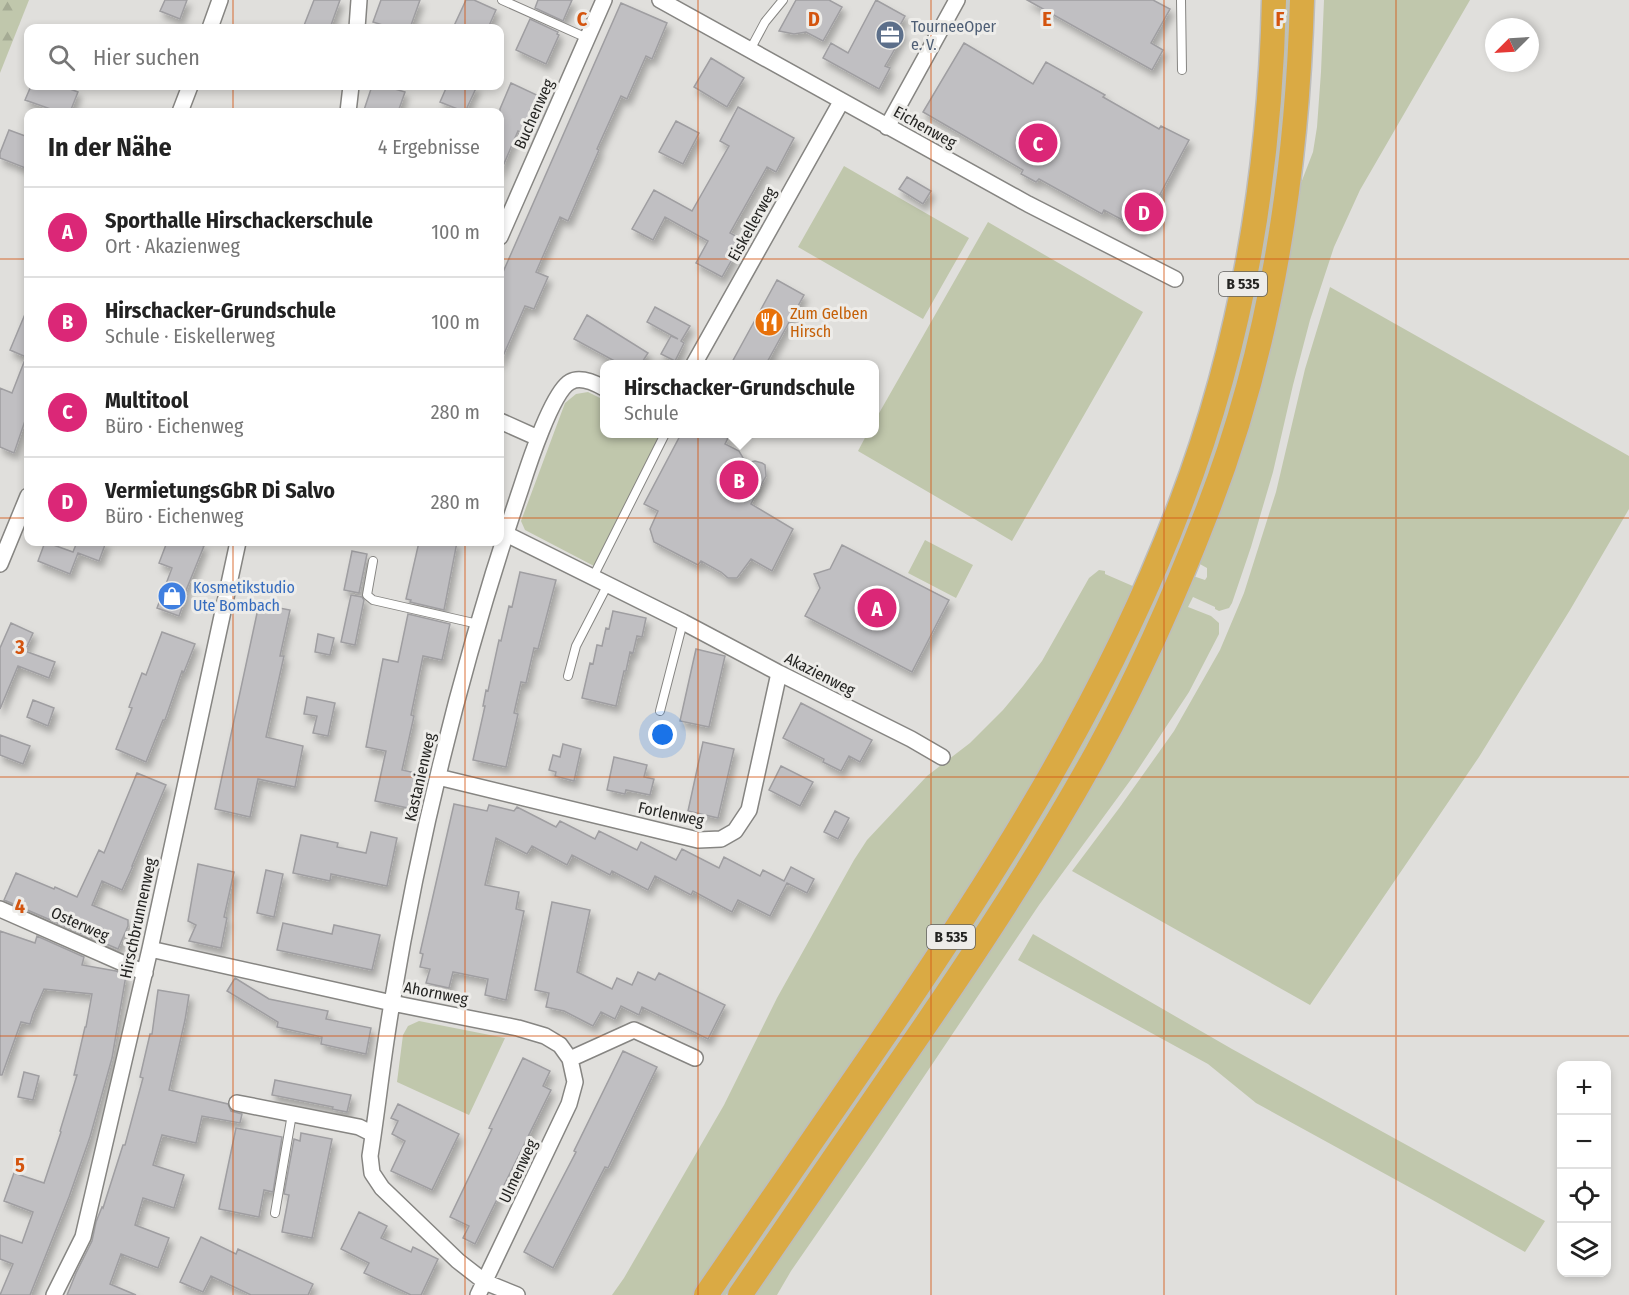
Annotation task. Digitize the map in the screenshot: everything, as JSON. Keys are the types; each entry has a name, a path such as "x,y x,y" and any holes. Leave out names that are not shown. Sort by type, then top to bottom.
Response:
{"highway":[{"name":"B 535","path":"705,1295 965,916 1070,743 1139,605 1182,501 1213,406 1233,331 1246,268 1268,116 1274,0"},
{"name":"B 535","path":"740,1295 940,1004 1039,851 1097,751 1141,665 1182,573 1209,507 1244,401 1260,341 1283,222 1293,151 1302,0"}],"street":[{"path":"211,24 220,0"},
{"path":"357,24 359,0"},
{"name":"Buchenweg","path":"504,228 604,0"},
{"name":"Eichenweg","path":"660,0 1028,204 1175,279"},
{"path":"887,127 957,0"},
{"path":"182,108 188,90"},
{"path":"348,108 351,90"},
{"name":"Eiskellerweg","path":"696,360 841,102"},
{"path":"504,423 538,438 560,391 571,381 583,380 600,386"},
{"name":"Kastanienweg","path":"504,540 538,438"},
{"path":"0,564 24,506"},
{"name":"Akazienweg","path":"506,534 683,622 942,757"},
{"name":"Hirschbrunnenweg","path":"54,1295 83,1237 145,973 237,546"},
{"name":"Kastanienweg","path":"502,546 461,682 438,777 392,1003 370,1155 372,1173 382,1188 458,1261 481,1288 517,1295"},
{"name":"Forlenweg","path":"438,777 698,840 721,839 735,831 749,810 778,673"},
{"name":"Osterweg","path":"0,909 145,973"},
{"name":"Ahornweg","path":"150,949 392,1003 518,1028 545,1036 560,1045 570,1059"},
{"path":"570,1059 634,1030 695,1058"},
{"name":"Ulmenweg","path":"481,1288 569,1104 575,1082 570,1059"},
{"path":"237,1103 359,1127 373,1134"}],"lane":[{"path":"502,0 587,38"},
{"path":"750,50 765,22 783,0"},
{"path":"1181,0 1182,70"},
{"path":"593,577 663,438"},
{"path":"373,561 367,595 373,600 478,624"},
{"path":"568,676 576,646 608,584"},
{"path":"660,711 683,622"},
{"path":"275,1213 292,1114"}],"green space":[{"path":"0,0 29,0 0,73"},
{"path":"1284,0 1289,0 1289,51 1283,129 1265,254 1250,331 1227,419 1178,558 1106,710 1021,859 851,1116 726,1295 720,1295 913,1016 980,913 1094,722 1164,575 1207,464"},
{"path":"1324,0 1470,0 1360,190 1334,247 1310,320 1273,472 1232,603 1229,608 1219,611 1193,597 1188,607 1211,616 1219,623 1219,634 1189,692 1135,774 1039,905 777,1295 753,1295 943,1017 1193,576 1205,580 1207,577 1207,568 1198,563 1301,183 1313,152 1321,72"},
{"path":"844,166 969,238 923,319 798,247"},
{"path":"988,222 1143,312 1012,541 858,451 865,438 879,438 879,413"},
{"path":"1330,287 1629,456 1629,509 1479,757 1310,1005 1072,871 1174,731 1220,650 1244,593 1276,492 1305,369"},
{"path":"588,392 600,398 600,438 660,438 594,566 525,530 521,521 565,403 576,394"},
{"path":"925,540 973,565 956,598 908,573"},
{"path":"1099,570 1135,587 1104,654 1053,751 965,896 693,1295 612,1295 724,1105 777,998 867,840 927,776 970,743 1003,710 1042,661 1089,578"},
{"path":"1033,934 1232,1049 1545,1221 1525,1252 1256,1103 1208,1064 1018,960"},
{"path":"419,1021 505,1038 469,1115 397,1082 403,1035 408,1026"}],"building":[{"path":"165,0 187,0 180,19 160,11"},
{"path":"314,0 340,0 331,24 305,24"},
{"path":"381,0 420,0 411,24 373,22"},
{"path":"466,0 474,0 496,10 490,24 455,24"},
{"path":"538,0 572,0 563,21 535,8"},
{"path":"796,0 829,0 842,7 823,41 806,32 794,34 779,31"},
{"path":"876,0 905,16 898,29 904,33 885,66 890,68 879,89 823,58 831,43 848,53"},
{"path":"1027,0 1153,0 1170,9 1151,43 1163,50 1152,70"},
{"path":"621,3 667,23 652,59 646,56 627,99 621,96 568,221 560,217 536,272 548,277 534,309 525,306 504,354 504,270"},
{"path":"530,19 558,32 559,35 546,64 516,50"},
{"path":"964,43 1033,84 1046,62 1159,129 1161,126 1189,140 1141,230 1104,210 1102,214 1039,179 1036,182 1021,174 1023,170 923,112"},
{"path":"711,58 744,78 727,107 694,87"},
{"path":"511,83 541,97 525,134 518,131 504,164 504,108 500,108"},
{"path":"29,90 78,92 72,108 48,108 25,100"},
{"path":"371,90 405,92 399,108 365,108"},
{"path":"445,90 475,90 467,108 455,108 440,102"},
{"path":"738,107 794,138 776,172 767,167 730,233 743,240 722,277 696,263 708,241 665,217 653,240 632,229 654,190 692,211 729,146 720,141"},
{"path":"676,121 699,133 683,164 659,152"},
{"path":"9,130 24,136 24,167 0,158"},
{"path":"907,177 931,191 923,204 899,189"},
{"path":"777,280 804,295 768,360 733,360"},
{"path":"655,307 690,326 681,341 684,343 676,360 661,354 671,336 678,339 647,322"},
{"path":"587,315 648,353 644,360 613,360 574,339"},
{"path":"24,317 24,356 10,350"},
{"path":"24,362 24,424 14,453 0,447 0,388 12,393"},
{"path":"679,438 728,438 725,444 739,451 746,463 755,461 765,465 766,476 751,504 793,529 772,571 751,559 737,578 728,578 701,561 698,565 654,542 650,529 658,511 644,504"},
{"path":"842,545 949,600 912,672 805,616 820,588 814,574 830,569"},
{"path":"44,546 56,546 73,552 75,546 105,546 99,561 78,553 70,574 38,561"},
{"path":"165,546 204,546 185,593 187,594 179,616 157,608 172,568 159,563"},
{"path":"418,546 456,546 444,610 406,599"},
{"path":"352,551 367,554 359,593 344,590"},
{"path":"520,572 556,580 538,649 534,648 526,683 521,682 514,713 518,714 506,767 473,760 485,706 483,706 486,690 488,691 499,640 501,641 509,606 512,607"},
{"path":"351,595 362,597 364,600 355,645 341,642"},
{"path":"259,604 290,610 280,656 284,656 266,737 303,746 295,787 258,779 250,817 215,809"},
{"path":"613,611 646,618 642,637 637,636 633,653 630,652 616,706 582,698 590,663 593,664 597,645 602,646"},
{"path":"408,614 450,624 442,660 423,656 411,715 414,716 402,770 416,773 408,808 375,801 386,751 366,747 383,659 398,662"},
{"path":"11,623 33,633 25,651 55,662 49,678 18,666 0,709 0,648"},
{"path":"162,632 195,644 146,762 116,749 132,708 129,707 142,673 146,675"},
{"path":"318,634 334,638 330,655 315,652"},
{"path":"696,649 725,656 709,727 680,721"},
{"path":"307,697 335,703 328,736 313,733 317,716 304,714"},
{"path":"33,700 54,708 48,726 27,717"},
{"path":"801,703 872,740 860,762 849,756 841,771 823,762 824,759 783,738"},
{"path":"0,735 30,746 23,764 0,755"},
{"path":"703,742 734,749 718,818 688,811"},
{"path":"563,744 581,749 574,781 555,776 556,772 549,770 553,755 560,757"},
{"path":"614,757 647,765 644,777 654,779 650,795 626,790 625,794 607,790"},
{"path":"781,766 813,782 800,806 769,790"},
{"path":"137,773 166,785 122,890 102,881 92,905 128,920 128,926 118,949 4,900 16,873 77,897 99,850 104,853"},
{"path":"454,804 487,811 489,805 514,811 517,807 556,827 560,821 595,839 599,831 637,850 641,842 676,860 682,849 719,868 724,857 760,876 763,870 784,881 791,867 814,879 807,893 787,883 770,916 738,900 732,912 693,891 691,895 655,876 648,890 612,871 610,875 572,855 567,865 532,846 527,854 496,838 485,885 519,892 516,909 524,911 506,1000 485,995 488,979 453,972 449,988 426,983 430,969 420,967 423,954 420,953"},
{"path":"835,811 849,818 838,839 824,832"},
{"path":"371,832 397,838 387,886 331,874 330,881 293,873 301,835 338,843 337,847 366,853"},
{"path":"198,864 234,872 224,917 227,918 221,948 189,941 196,925 188,921"},
{"path":"266,870 283,874 274,917 257,913"},
{"path":"552,902 590,910 577,972 612,989 617,978 632,985 638,972 655,980 659,973 725,1005 708,1039 642,1007 639,1015 621,1006 615,1019 601,1012 593,1026 564,1011 546,1007 549,993 535,990"},
{"path":"283,923 332,934 334,925 380,935 372,970 277,950"},
{"path":"0,931 35,943 37,936 84,957 82,965 126,975 112,1058 90,1137 30,1295 0,1295 13,1264 0,1259 0,1235 22,1243 33,1212 4,1201 14,1173 44,1183 77,1075 74,1075 92,994 44,989 30,1024 21,1022 2,1075 0,1075"},
{"path":"235,978 269,999 328,1011 326,1019 371,1028 366,1054 321,1044 322,1037 277,1027 278,1022 227,991"},
{"path":"158,990 189,995 169,1090 228,1104 231,1111 242,1114 240,1123 202,1116 196,1143 162,1135 153,1165 184,1175 174,1208 143,1198 135,1225 169,1238 158,1268 121,1254 110,1284 136,1295 67,1295 92,1241 96,1222 103,1208 123,1145 125,1145 143,1078 140,1077 150,1034 152,1034"},
{"path":"623,1051 657,1067 608,1168 605,1167 553,1268 524,1252 576,1152 574,1151"},
{"path":"523,1058 550,1071 543,1086 551,1090 475,1244 463,1238 469,1226 450,1217"},
{"path":"24,1072 39,1076 33,1100 18,1097"},
{"path":"275,1080 351,1095 347,1112 272,1095"},
{"path":"398,1104 459,1134 432,1190 391,1171 405,1141 392,1134 398,1121 391,1118"},
{"path":"236,1128 282,1137 273,1192 264,1190 259,1217 219,1209"},
{"path":"301,1133 332,1139 312,1238 282,1232 289,1195 284,1194 294,1139 300,1141"},
{"path":"359,1212 387,1226 381,1238 411,1252 413,1247 438,1259 421,1295 411,1295 364,1273 369,1263 341,1249"},
{"path":"201,1237 236,1254 238,1249 313,1284 308,1295 251,1295 211,1276 203,1292 180,1282"}],"place":[{"name":"TourneeOper e. V.","path":"890,35"},
{"name":"Multitool","path":"1038,143"},
{"name":"VermietungsGbR Di Salvo","path":"1144,212"},
{"name":"Zum Gelben Hirsch","path":"769,322"},
{"name":"Hirschacker-Grundschule","path":"739,480"},
{"name":"Kosmetikstudio Ute Bombach","path":"172,596"},
{"name":"Sporthalle Hirschackerschule","path":"877,608"}]}
